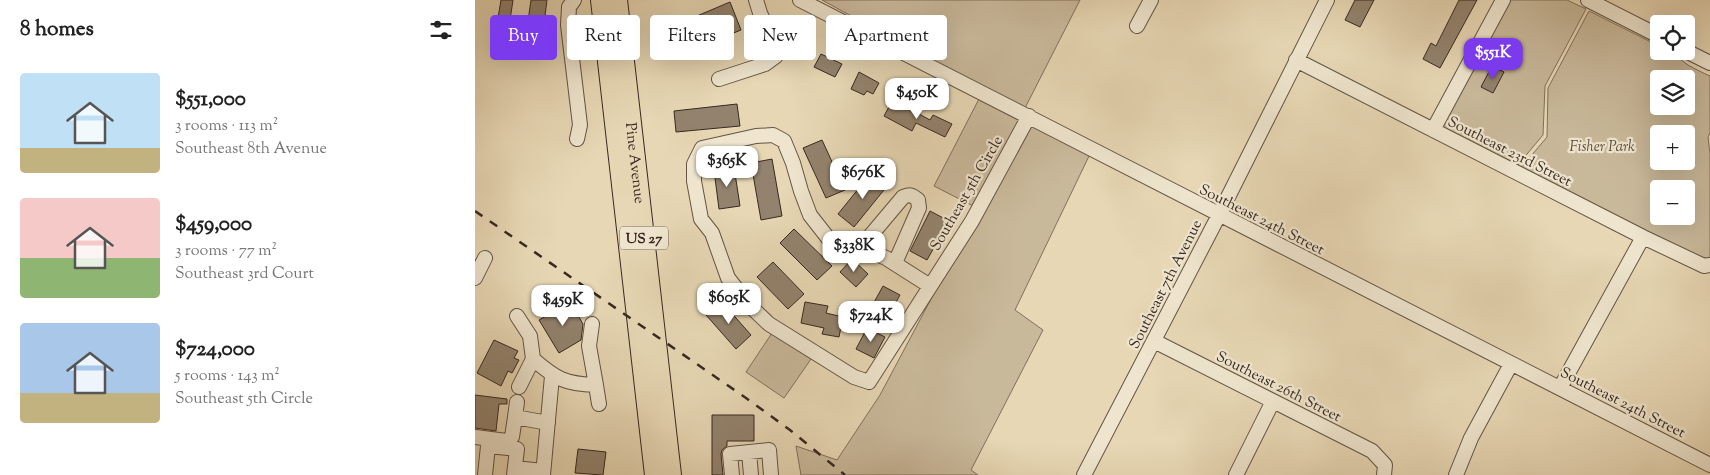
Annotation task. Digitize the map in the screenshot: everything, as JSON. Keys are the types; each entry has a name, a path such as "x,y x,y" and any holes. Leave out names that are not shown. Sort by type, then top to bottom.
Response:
{"highway":[{"name":"Pine Avenue","path":"601,0 655,475"},
{"name":"Pine Avenue","path":"617,0 671,475"}],"street":[{"path":"574,0 569,7 569,25 580,125 577,139"},
{"path":"719,79 765,64 776,56 777,51 756,0"},
{"name":"Southeast 24th Street","path":"801,0 1710,465"},
{"path":"1137,26 1151,0"},
{"name":"Southeast 7th Avenue","path":"1084,475 1219,215 1327,0"},
{"path":"1433,130 1503,0"},
{"path":"1588,0 1650,31"},
{"path":"1695,56 1710,63"},
{"name":"Southeast 23rd Street","path":"1296,60 1643,237 1704,266 1710,265"},
{"name":"Southeast 5th Circle","path":"931,286 874,252 849,248 828,238 810,215 784,141 773,135 757,136 702,148 694,164 694,181 701,219 712,234 729,278 749,305 769,324 854,378 869,382 931,286 972,220 1029,116"},
{"name":"Southeast 5th Circle","path":"862,249 871,235 903,198 909,194 913,195 918,200 919,208 895,263"},
{"path":"1560,388 1643,237"},
{"path":"475,278 485,258"},
{"path":"517,316 530,336 533,358 519,387"},
{"path":"592,324 589,346 599,404"},
{"name":"Southeast 26th Street","path":"1154,341 1372,451 1385,470"},
{"path":"533,358 552,376 577,384 597,385"},
{"path":"1455,475 1471,438 1511,364"},
{"path":"485,475 489,446 517,449 514,471 543,473 552,376"},
{"path":"1236,475 1273,401"},
{"path":"475,437 507,441 512,437 517,402"},
{"path":"515,418 548,423"},
{"path":"732,475 730,454 769,450 771,475"},
{"path":"749,452 751,475"}],"green space":[{"path":"822,0 1080,0 1025,108 931,60 947,60 947,15 849,15"},
{"path":"1497,0 1567,0 1586,9 1545,86 1543,135 1517,166 1431,128"},
{"name":"Fisher Park","path":"1589,11 1650,42 1650,60 1682,60 1710,76 1710,133 1708,137 1710,154 1710,260 1702,259 1520,169 1547,137 1548,88"},
{"path":"980,97 1090,154 1015,310 1043,330 971,470 978,475 801,475 796,446 837,460 880,395 979,209 934,186"},
{"path":"772,333 811,359 784,398 746,372"}],"building":[{"path":"501,0 513,0 511,15 498,15"},
{"path":"531,0 547,0 545,15 529,15"},
{"path":"1355,0 1374,0 1360,27 1345,20"},
{"path":"1459,0 1477,0 1440,68 1423,59 1431,43 1436,46"},
{"path":"730,2 741,30 734,33 734,15 699,15"},
{"path":"821,54 826,56 826,60 834,60 842,64 835,77 814,67"},
{"path":"1492,66 1504,72 1493,93 1481,87"},
{"path":"859,72 879,83 873,94 867,91 864,95 851,89"},
{"path":"899,103 930,120 933,115 952,124 945,137 916,123 912,131 884,116 890,105 896,108"},
{"path":"737,104 740,126 676,132 674,111"},
{"path":"822,140 845,190 826,198 803,148"},
{"path":"772,159 782,216 761,220 751,163"},
{"path":"734,167 740,206 719,209 714,170"},
{"path":"872,172 888,185 854,227 838,214"},
{"path":"930,211 949,221 927,260 910,251"},
{"path":"794,229 832,266 817,280 780,243"},
{"path":"852,259 868,274 856,287 840,272"},
{"path":"773,262 804,294 788,309 757,277"},
{"path":"883,286 900,295 889,315 872,306"},
{"path":"721,301 751,335 736,349 706,315"},
{"path":"570,302 583,324 581,340 559,353 539,320"},
{"path":"805,302 828,306 826,313 843,317 839,337 822,334 824,328 801,323"},
{"path":"867,328 885,337 874,358 856,349"},
{"path":"494,340 518,351 514,358 519,360 512,373 508,371 501,386 477,373"},
{"path":"475,395 507,399 507,404 499,404 496,431 475,428"},
{"path":"712,415 754,415 754,441 727,441 727,446 722,450 723,475 712,475"},
{"path":"578,449 606,452 603,475 575,473"}],"railway":[{"path":"475,211 746,398 790,430 845,475"}]}
